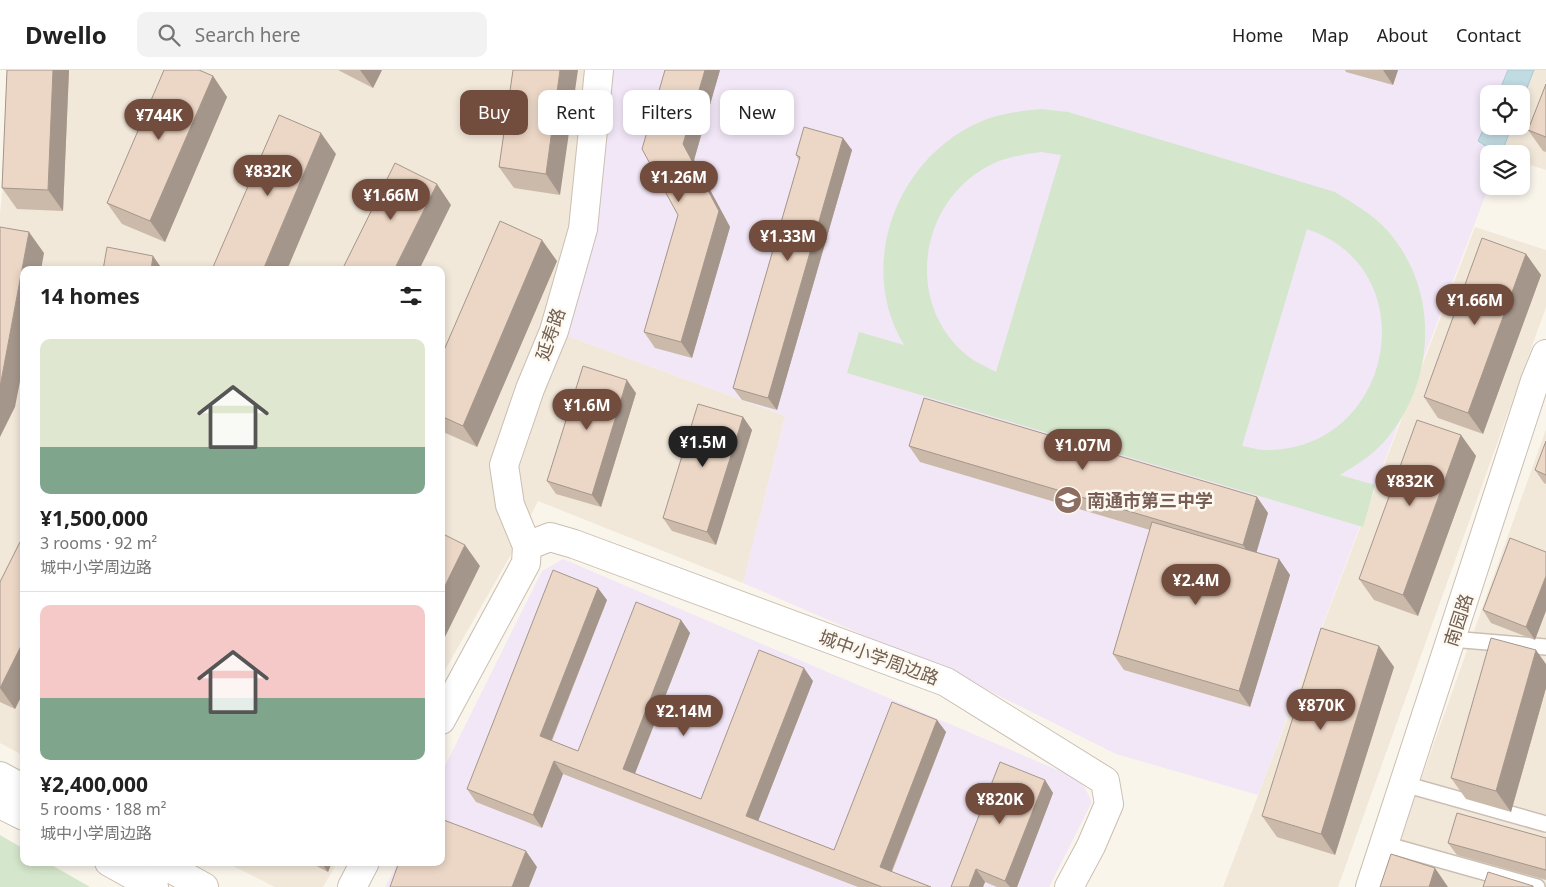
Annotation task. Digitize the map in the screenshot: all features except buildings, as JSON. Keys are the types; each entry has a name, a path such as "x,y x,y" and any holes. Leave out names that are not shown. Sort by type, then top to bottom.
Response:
{"street":[{"name":"延寿路","path":"527,546 510,505 504,465 530,389 554,331 583,230 599,70"},
{"name":"南园路","path":"1370,887 1535,381 1546,354"},
{"name":"城中小学周边路","path":"527,546 550,537 574,544 946,682 1058,751 1105,781 1109,804 1091,846 1069,887"},
{"path":"445,713 526,563 527,546"},
{"path":"0,776 20,787"},
{"path":"0,804 20,814"},
{"path":"116,866 154,887"},
{"path":"166,866 204,887"},
{"path":"352,887 363,866"}],"lane":[{"path":"1451,639 1546,647"},
{"path":"1404,784 1546,824"},
{"path":"1384,844 1537,887"}],"shaded area":[{"path":"15,70 599,70 596,90 538,90 538,135 588,135 554,331 785,416 743,583 538,501 513,551 445,670 445,266 20,266 20,754 0,743 0,214"},
{"name":"南通市第三中学","path":"599,70 1508,70 1502,85 1480,85 1481,135 1478,141 1484,145 1480,145 1480,195 1486,195 1258,795 1116,754 965,679 743,583 785,416 554,331 588,135 613,135 613,90 596,90"},
{"path":"1534,70 1546,70 1546,170 1530,165 1530,145 1505,145 1508,135 1530,135 1530,85 1528,85"},
{"path":"1475,227 1546,250 1546,307 1338,887 1223,887"},
{"path":"1546,429 1546,887 1386,887 1414,799"},
{"path":"563,559 1081,780 1092,802 1049,887 385,887 396,866 445,866 445,766 542,571"},
{"path":"233,866 335,866 323,887 275,887"}],"green space":[{"path":"1041,109 1068,112 1335,192 1369,214 1387,230 1405,254 1417,281 1423,309 1425,337 1422,366 1414,393 1401,419 1378,448 1363,461 1340,475 1375,485 1363,527 847,373 859,332 904,345 890,314 884,281 885,248 893,216 907,186 927,159 953,137 989,118","holes":["1041,152 1061,155 996,372 969,357 949,337 936,313 928,288 927,261 932,235 943,211 959,189 980,171 1002,160","1307,229 1345,250 1370,281 1381,317 1380,356 1367,392 1343,422 1309,443 1265,450 1242,446"]},
{"path":"0,835 20,847 20,866 53,866 90,887 0,887"}],"water":[{"path":"1508,70 1534,70 1528,85 1502,85"},
{"path":"1481,135 1508,135 1505,145 1484,145 1478,141"}],"place":[{"name":"南通市第三中学","path":"1068,500"}]}
